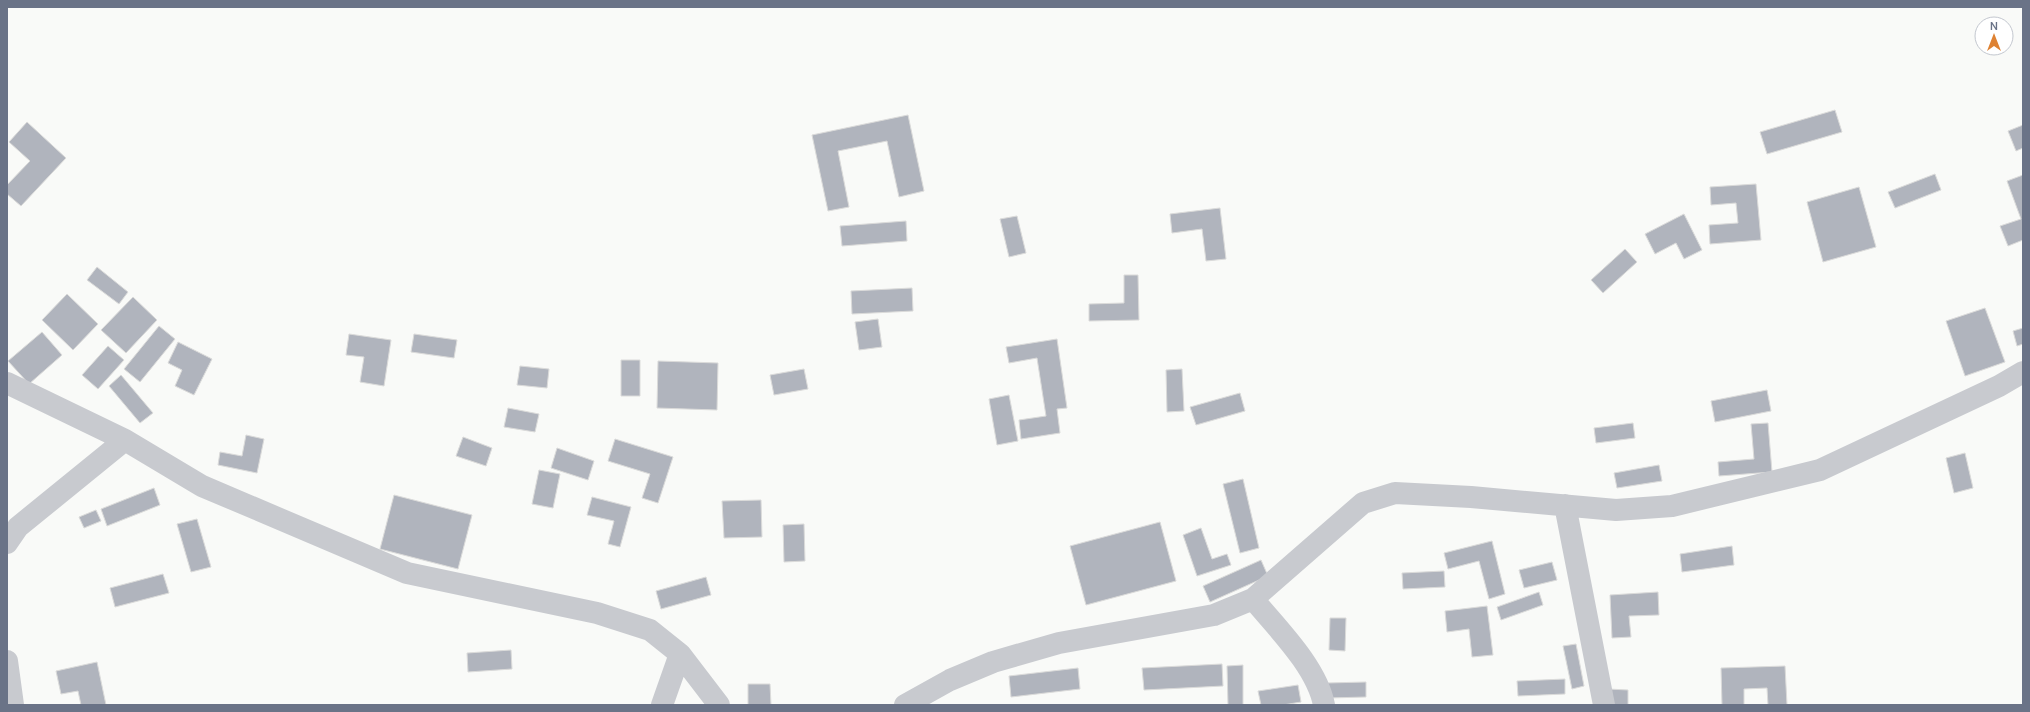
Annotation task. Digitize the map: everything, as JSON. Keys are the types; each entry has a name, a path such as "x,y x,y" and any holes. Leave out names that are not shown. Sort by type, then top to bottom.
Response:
{"street":[{"path":"905,705 950,680 993,662 1059,643 1214,615 1253,599 1363,502 1395,493 1471,497 1616,510 1672,506 1820,470 1999,386 2023,372"},
{"path":"7,383 125,440 202,486 407,573 597,613 650,630 680,654 719,705"},
{"path":"7,543 18,527 125,440"},
{"path":"1565,505 1604,705"},
{"path":"1253,599 1304,662 1322,693 1324,705"},
{"path":"662,705 680,654"},
{"path":"7,661 13,705"}],"building":[{"path":"1835,110 1842,132 1767,154 1760,132"},
{"path":"908,115 924,191 899,197 887,141 838,151 849,207 828,211 812,135"},
{"path":"27,122 66,158 21,206 7,194 7,185 30,161 9,142"},
{"path":"2023,125 2023,148 2016,151 2008,131"},
{"path":"1935,174 1941,190 1895,208 1888,192"},
{"path":"2023,175 2023,240 2008,246 2000,226 2021,219 2007,181"},
{"path":"1756,184 1761,240 1710,244 1709,225 1738,223 1736,203 1711,205 1710,187"},
{"path":"1859,187 1876,247 1823,262 1807,202"},
{"path":"1220,208 1226,259 1206,261 1202,229 1172,233 1170,214"},
{"path":"1684,214 1702,250 1684,259 1676,243 1655,254 1645,234"},
{"path":"1017,216 1026,253 1009,257 1000,219"},
{"path":"906,221 907,241 842,246 840,226"},
{"path":"1625,249 1637,262 1603,293 1591,280"},
{"path":"97,267 128,292 119,304 87,280"},
{"path":"1124,275 1138,275 1139,320 1089,321 1089,304 1124,303"},
{"path":"912,288 913,311 852,314 851,291"},
{"path":"67,294 98,324 73,350 42,320"},
{"path":"133,297 157,320 126,353 101,330"},
{"path":"1985,308 2005,362 1965,376 1946,321"},
{"path":"878,319 882,347 859,350 855,322"},
{"path":"159,326 175,339 140,382 124,369"},
{"path":"2023,328 2023,344 2017,346 2013,331"},
{"path":"42,332 62,355 29,384 8,361"},
{"path":"349,334 391,340 384,386 360,382 364,357 346,355"},
{"path":"414,334 457,340 454,358 411,352"},
{"path":"1057,339 1067,408 1057,409 1060,433 1021,439 1019,420 1046,416 1037,358 1009,363 1006,347"},
{"path":"178,342 212,359 194,395 175,386 182,370 168,363"},
{"path":"108,346 124,360 98,389 82,375"},
{"path":"621,360 640,360 640,396 621,396"},
{"path":"658,361 718,363 717,410 657,408"},
{"path":"520,366 549,369 547,388 517,385"},
{"path":"804,369 808,389 774,395 770,375"},
{"path":"1182,369 1184,411 1167,412 1166,370"},
{"path":"121,375 153,413 140,423 109,386"},
{"path":"1767,390 1771,411 1715,422 1711,401"},
{"path":"1240,393 1245,411 1196,425 1190,407"},
{"path":"1009,395 1018,441 997,445 989,399"},
{"path":"508,408 539,414 535,432 504,427"},
{"path":"1633,423 1635,438 1596,443 1594,428"},
{"path":"1768,423 1772,472 1719,476 1718,462 1754,459 1751,424"},
{"path":"246,435 264,439 257,473 218,465 220,452 242,456"},
{"path":"463,437 492,448 486,466 456,456"},
{"path":"615,439 673,457 658,503 642,498 650,474 608,461"},
{"path":"557,448 594,461 588,480 551,468"},
{"path":"1965,453 1973,488 1954,493 1946,458"},
{"path":"1659,465 1662,481 1617,488 1614,473"},
{"path":"539,470 560,474 553,508 532,504"},
{"path":"1243,479 1259,548 1240,553 1223,484"},
{"path":"154,488 160,505 107,526 101,509"},
{"path":"394,495 472,515 458,569 380,549"},
{"path":"592,497 631,507 620,547 608,544 614,521 587,515"},
{"path":"761,500 762,537 724,538 722,501"},
{"path":"96,510 101,521 84,528 79,517"},
{"path":"197,519 211,567 191,572 177,524"},
{"path":"1160,522 1176,581 1086,605 1070,546"},
{"path":"804,524 805,561 784,562 783,525"},
{"path":"1201,528 1212,559 1227,554 1231,565 1197,576 1183,535"},
{"path":"1492,541 1505,594 1489,599 1479,561 1448,569 1444,553"},
{"path":"1732,546 1734,565 1682,572 1680,554"},
{"path":"1261,560 1268,576 1210,602 1203,586"},
{"path":"1552,562 1557,580 1524,588 1519,570"},
{"path":"1444,571 1445,587 1403,589 1402,573"},
{"path":"163,574 169,593 115,607 110,588"},
{"path":"706,577 711,595 661,609 656,591"},
{"path":"1539,592 1543,605 1501,620 1497,607"},
{"path":"1658,592 1659,615 1629,616 1631,637 1612,638 1610,595"},
{"path":"1487,606 1493,655 1472,657 1469,629 1447,632 1445,611"},
{"path":"1330,618 1346,618 1345,651 1329,650"},
{"path":"1576,644 1584,686 1572,689 1563,646"},
{"path":"511,650 512,669 468,672 467,653"},
{"path":"97,662 106,705 81,705 78,691 61,694 56,671"},
{"path":"1222,664 1223,686 1144,690 1142,668"},
{"path":"1243,665 1243,705 1228,705 1227,666"},
{"path":"1785,666 1787,705 1768,705 1767,688 1744,689 1744,705 1722,705 1721,668"},
{"path":"1078,668 1080,689 1011,697 1009,676"},
{"path":"1565,679 1565,694 1518,696 1517,681"},
{"path":"1366,682 1366,697 1327,698 1327,683"},
{"path":"748,684 770,684 771,705 748,705"},
{"path":"1298,685 1301,702 1283,705 1261,705 1258,691"},
{"path":"1608,689 1628,690 1628,705 1608,705"}]}
